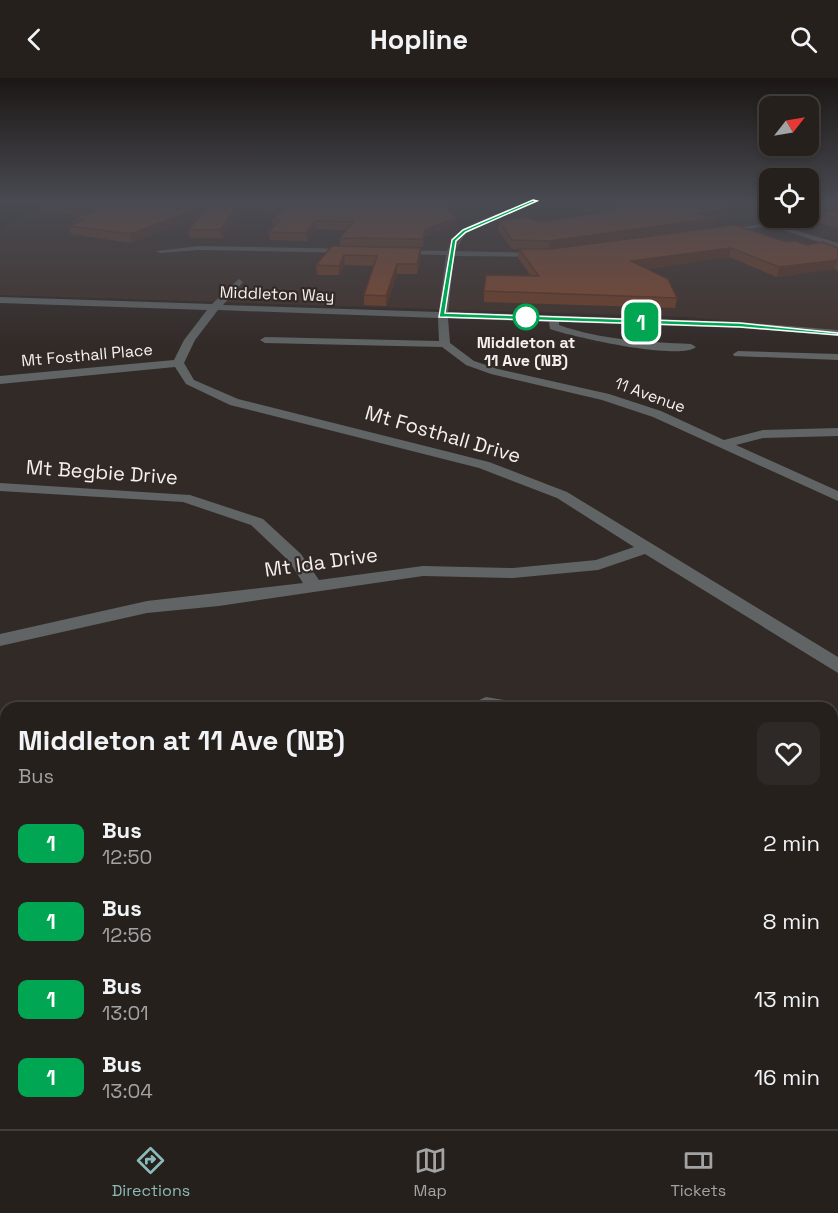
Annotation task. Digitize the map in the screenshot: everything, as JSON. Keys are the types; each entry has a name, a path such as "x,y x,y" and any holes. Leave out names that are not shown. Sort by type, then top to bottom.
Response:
{"street":[{"path":"160,251 172,250"},
{"path":"308,250 359,251"},
{"path":"284,311 265,340 445,344 441,315 452,250"},
{"path":"382,252 549,254"},
{"path":"178,363 184,345 213,309 239,282"},
{"name":"Middleton Way","path":"0,300 213,309 751,325 838,333"},
{"path":"554,318 554,327 574,335 637,344 691,347"},
{"name":"11 Avenue","path":"445,344 470,363 495,372 605,397 657,414 838,497"},
{"path":"738,354 838,357"},
{"name":"Mt Fosthall Place","path":"0,380 178,363"},
{"name":"Mt Fosthall Drive","path":"178,363 190,382 234,402 484,465 562,495 838,666"},
{"path":"723,444 763,434 838,432"},
{"name":"Mt Begbie Drive","path":"0,487 185,498 257,522 295,558 313,585"},
{"name":"Mt Ida Drive","path":"0,640 147,607 219,600 423,571 513,573 598,565 648,547"}],"shaded area":[{"path":"0,250 838,250 838,330 685,317 0,295"}],"building":[{"path":"329,250 420,250 417,264 397,264 386,296 364,295 377,256 344,255 339,266 316,265"},
{"path":"520,250 715,250 631,261 668,279 677,298 484,291 486,275 539,276"},
{"path":"736,250 838,250 838,260 779,267"}],"bus line":[{"name":"1","path":"452,250 441,315 740,325 838,333"}],"place":[{"name":"Middleton at 11 Ave (NB)","path":"526,317"}]}
